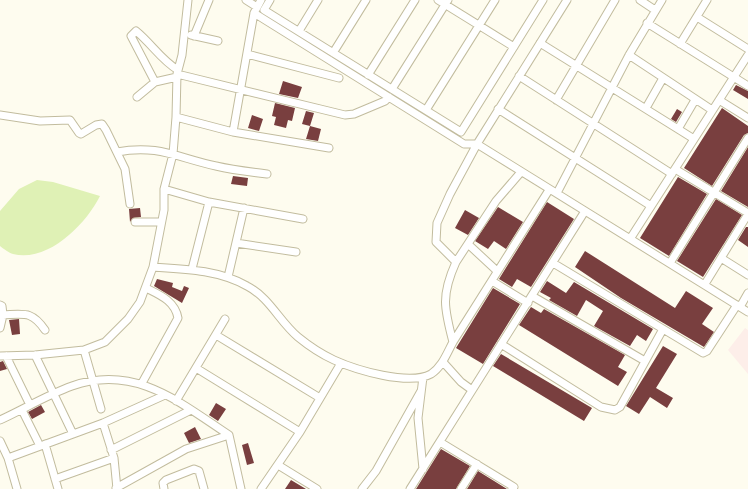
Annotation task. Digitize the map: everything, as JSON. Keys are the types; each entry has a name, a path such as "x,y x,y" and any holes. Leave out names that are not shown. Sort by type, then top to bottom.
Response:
{"street":[{"path":"30,405 3,356 35,355 84,350 105,342 132,314 146,288 153,267 164,210 164,190 173,154 178,74 185,34 188,0"},
{"path":"194,36 209,0"},
{"path":"246,0 255,10 464,144 477,144 748,312"},
{"path":"234,132 255,10 261,0"},
{"path":"270,0 264,10 461,132 543,0"},
{"path":"299,31 318,0"},
{"path":"333,53 366,0"},
{"path":"368,75 415,0"},
{"path":"438,0 447,2 479,25 514,47"},
{"path":"426,110 495,0"},
{"path":"456,262 436,242 437,223 477,144 567,0"},
{"path":"556,100 615,0"},
{"path":"640,0 655,10"},
{"path":"557,194 577,158 628,55 662,0"},
{"path":"680,44 707,0"},
{"path":"392,89 447,2"},
{"path":"697,17 748,50"},
{"path":"647,23 748,86"},
{"path":"155,82 131,36 136,31 156,49 178,74 345,115 360,112 385,101 389,96"},
{"path":"185,34 218,40"},
{"path":"540,43 694,139"},
{"path":"247,54 339,78"},
{"path":"628,55 712,110"},
{"path":"630,238 748,55"},
{"path":"137,97 155,82 178,74"},
{"path":"519,76 594,124 748,214 705,284"},
{"path":"646,108 663,78"},
{"path":"678,129 695,100"},
{"path":"719,100 748,118"},
{"path":"498,109 651,206"},
{"path":"0,115 40,121 70,120 81,134 96,125 102,124 125,169 130,204"},
{"path":"176,117 234,132 329,148"},
{"path":"670,263 748,138"},
{"path":"117,152 135,148 149,148 215,166 268,174"},
{"path":"453,342 445,310 447,281 456,262 496,201 521,172"},
{"path":"164,190 208,202 302,219"},
{"path":"153,267 192,269 228,277 258,292 266,299 297,336 322,354 341,363 364,371 390,376 412,378 423,377 437,369 443,362 453,342 549,190"},
{"path":"192,269 208,202"},
{"path":"228,277 244,208"},
{"path":"410,488 586,211"},
{"path":"135,222 161,222"},
{"path":"236,243 296,252"},
{"path":"468,244 497,271"},
{"path":"721,258 748,275"},
{"path":"553,263 705,353 748,293"},
{"path":"492,281 528,303"},
{"path":"142,384 178,318 177,312 167,299 146,288"},
{"path":"532,296 645,361"},
{"path":"0,305 2,306 3,315 0,328"},
{"path":"3,315 28,314 37,319 46,330"},
{"path":"176,401 225,319"},
{"path":"501,344 601,407 610,410 620,407 663,329"},
{"path":"216,335 320,398"},
{"path":"84,350 101,409"},
{"path":"35,355 73,434"},
{"path":"443,362 472,390"},
{"path":"261,489 300,432 341,363"},
{"path":"196,368 300,432"},
{"path":"423,377 418,418 423,468"},
{"path":"0,420 72,386 93,380 108,379 142,384 176,401 229,435 241,489"},
{"path":"362,489 376,471 421,391"},
{"path":"8,458 103,423 165,395"},
{"path":"22,410 43,445 58,489"},
{"path":"112,450 191,410"},
{"path":"103,423 114,458 117,489 186,449 229,435"},
{"path":"0,442 8,458 17,489"},
{"path":"440,442 514,487 512,489"},
{"path":"55,479 114,458"},
{"path":"461,489 477,464"},
{"path":"278,465 317,489"},
{"path":"164,489 164,483 166,480 194,469 199,472 204,489"}],"shaded area":[{"path":"745,328 748,330 748,374 728,350"}],"green space":[{"path":"37,180 53,182 100,196 94,207 76,229 52,247 39,253 26,255 13,254 0,246 0,211 19,189"}],"building":[{"path":"283,81 302,87 298,98 279,94"},
{"path":"736,85 748,91 748,99 733,90"},
{"path":"275,103 295,108 292,121 288,120 286,128 274,125 276,117 272,116"},
{"path":"722,108 748,126 748,133 744,135 712,186 684,168"},
{"path":"677,109 682,112 676,122 671,119"},
{"path":"306,111 314,113 310,126 302,124"},
{"path":"252,115 263,119 259,131 248,128"},
{"path":"310,126 321,129 318,141 306,139"},
{"path":"748,147 748,207 721,191"},
{"path":"233,176 248,178 247,186 231,184"},
{"path":"678,177 707,194 669,256 640,238"},
{"path":"716,199 742,215 703,277 677,261"},
{"path":"547,202 574,219 531,287 517,279 512,287 499,279"},
{"path":"498,207 523,222 506,249 494,241 488,249 475,241"},
{"path":"140,208 141,217 133,218 130,222 129,209"},
{"path":"465,210 479,218 468,235 455,228"},
{"path":"746,227 748,227 748,247 738,240"},
{"path":"585,251 675,308 686,291 713,308 702,324 714,332 704,347 621,298 575,267"},
{"path":"157,279 173,283 172,287 182,291 184,286 189,288 182,303 154,286"},
{"path":"547,281 566,293 574,282 653,329 646,341 637,335 630,346 594,326 603,311 586,300 577,316 549,300 551,298 540,292"},
{"path":"493,288 520,304 483,364 456,348"},
{"path":"531,307 541,313 544,309 625,355 618,367 627,372 618,386 519,325"},
{"path":"19,319 20,334 12,335 9,320"},
{"path":"663,346 677,354 656,388 673,398 667,408 650,397 639,414 626,406"},
{"path":"501,354 592,408 584,421 493,366"},
{"path":"3,361 7,369 0,371 0,362"},
{"path":"216,403 226,409 218,421 209,415"},
{"path":"41,405 45,412 32,419 28,412"},
{"path":"195,427 201,439 189,443 184,433"},
{"path":"248,443 254,463 247,465 242,445"},
{"path":"441,449 470,466 456,489 416,489"},
{"path":"478,471 507,489 467,489"},
{"path":"291,480 306,489 285,489"}]}
